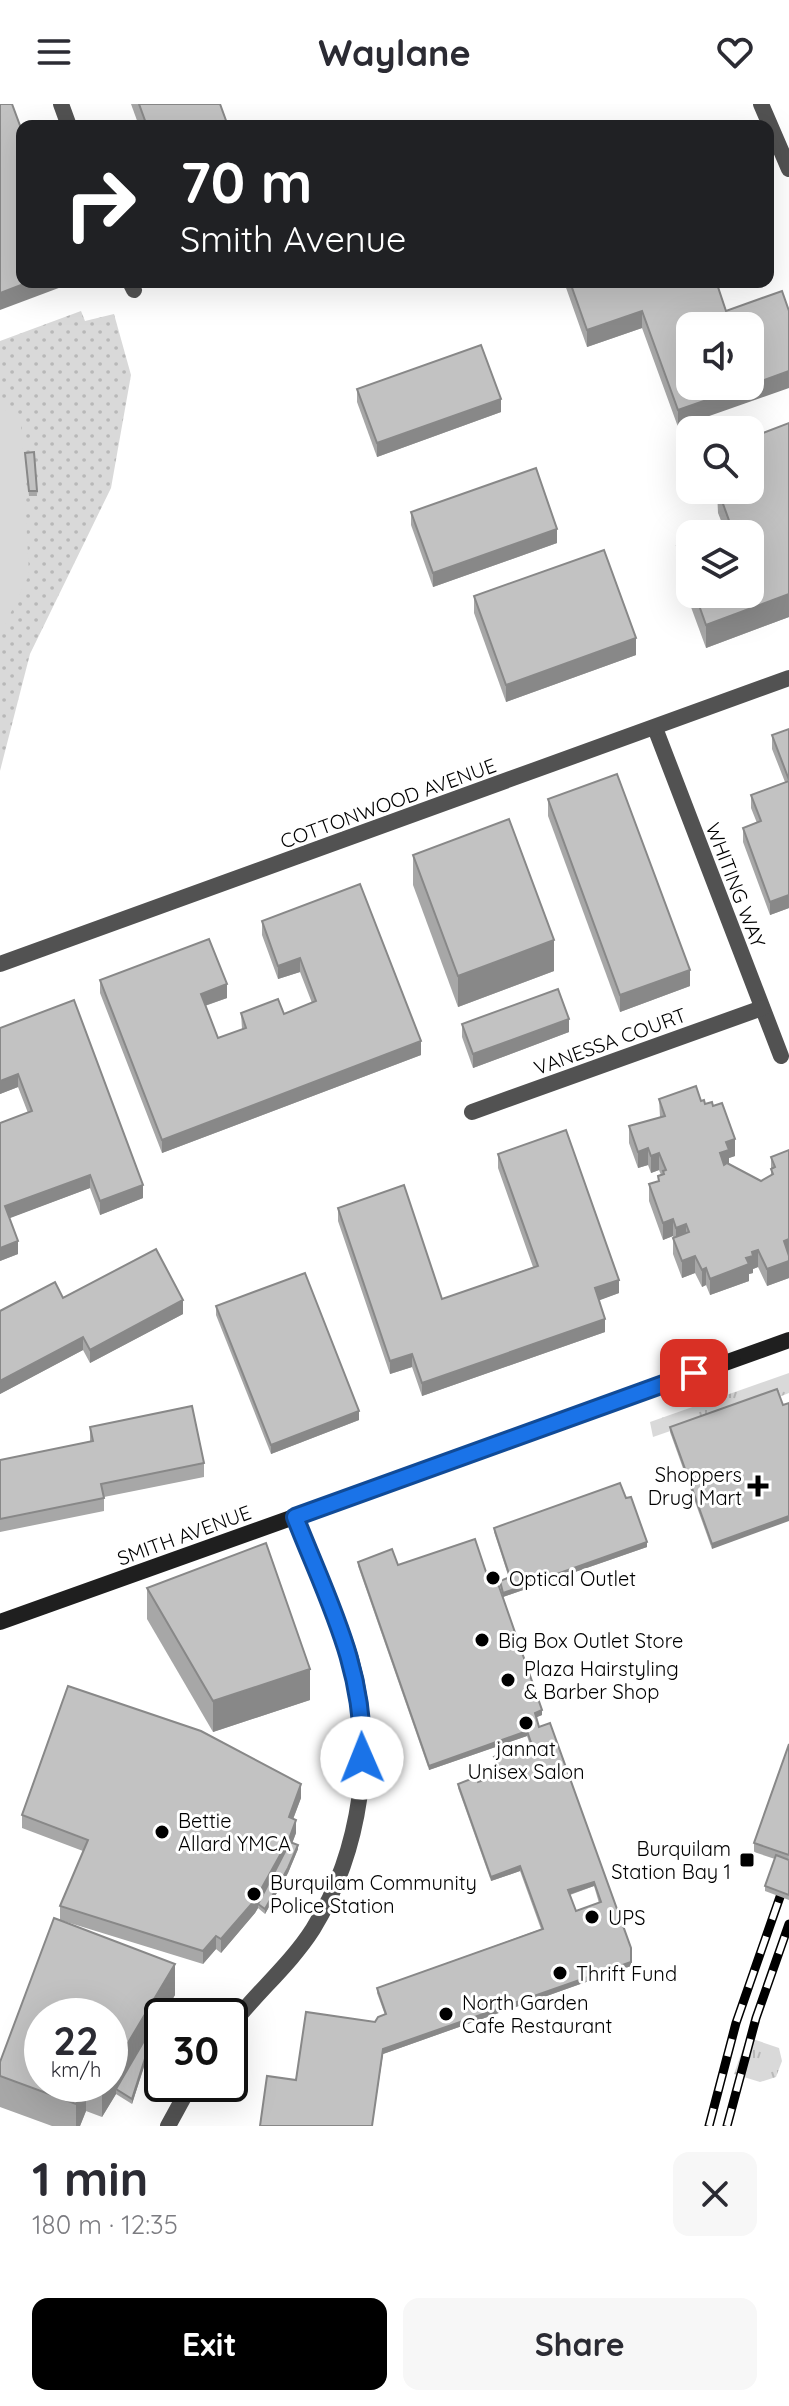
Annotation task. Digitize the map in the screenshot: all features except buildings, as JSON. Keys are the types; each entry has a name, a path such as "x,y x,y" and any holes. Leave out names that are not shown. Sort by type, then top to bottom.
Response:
{"street":[{"path":"774,134 789,169"},
{"name":"COTTONWOOD AVENUE","path":"0,964 789,678"},
{"name":"WHITING WAY","path":"655,728 781,1056"},
{"name":"VANESSA COURT","path":"472,1112 762,1008"},
{"name":"SMITH AVENUE","path":"0,1622 789,1340"},
{"path":"248,2006 312,1930 335,1884 358,1818 362,1740 360,1700 351,1657 295,1517"},
{"path":"168,2126 181,2102"}],"green space":[{"path":"81,311 85,321 114,314 131,375 111,488 30,654 0,771 0,341"},
{"path":"0,405 21,424 29,575 0,635"},
{"path":"789,1373 789,1393 779,1397 777,1394 653,1437 650,1422"},
{"path":"747,2037 779,2048 782,2061 776,2077 760,2082 734,2074"}],"railway":[{"path":"709,2126 736,2023 789,1871"},
{"path":"727,2126 756,2018 789,1924"}],"place":[{"name":"Shoppers Drug Mart","path":"758,1486"},
{"name":"Optical Outlet","path":"493,1578"},
{"name":"Big Box Outlet Store","path":"482,1640"},
{"name":"Plaza Hairstyling & Barber Shop","path":"508,1680"},
{"name":"jannat Unisex Salon","path":"526,1723"},
{"name":"Bettie Allard YMCA","path":"162,1832"},
{"name":"Burquilam Station Bay 1","path":"747,1860"},
{"name":"Burquilam Community Police Station","path":"254,1894"},
{"name":"UPS","path":"592,1917"},
{"name":"Thrift Fund","path":"560,1973"},
{"name":"North Garden Cafe Restaurant","path":"446,2014"}],"route":[{"path":"362,1758 360,1700 351,1657 295,1517 694,1373"}]}
